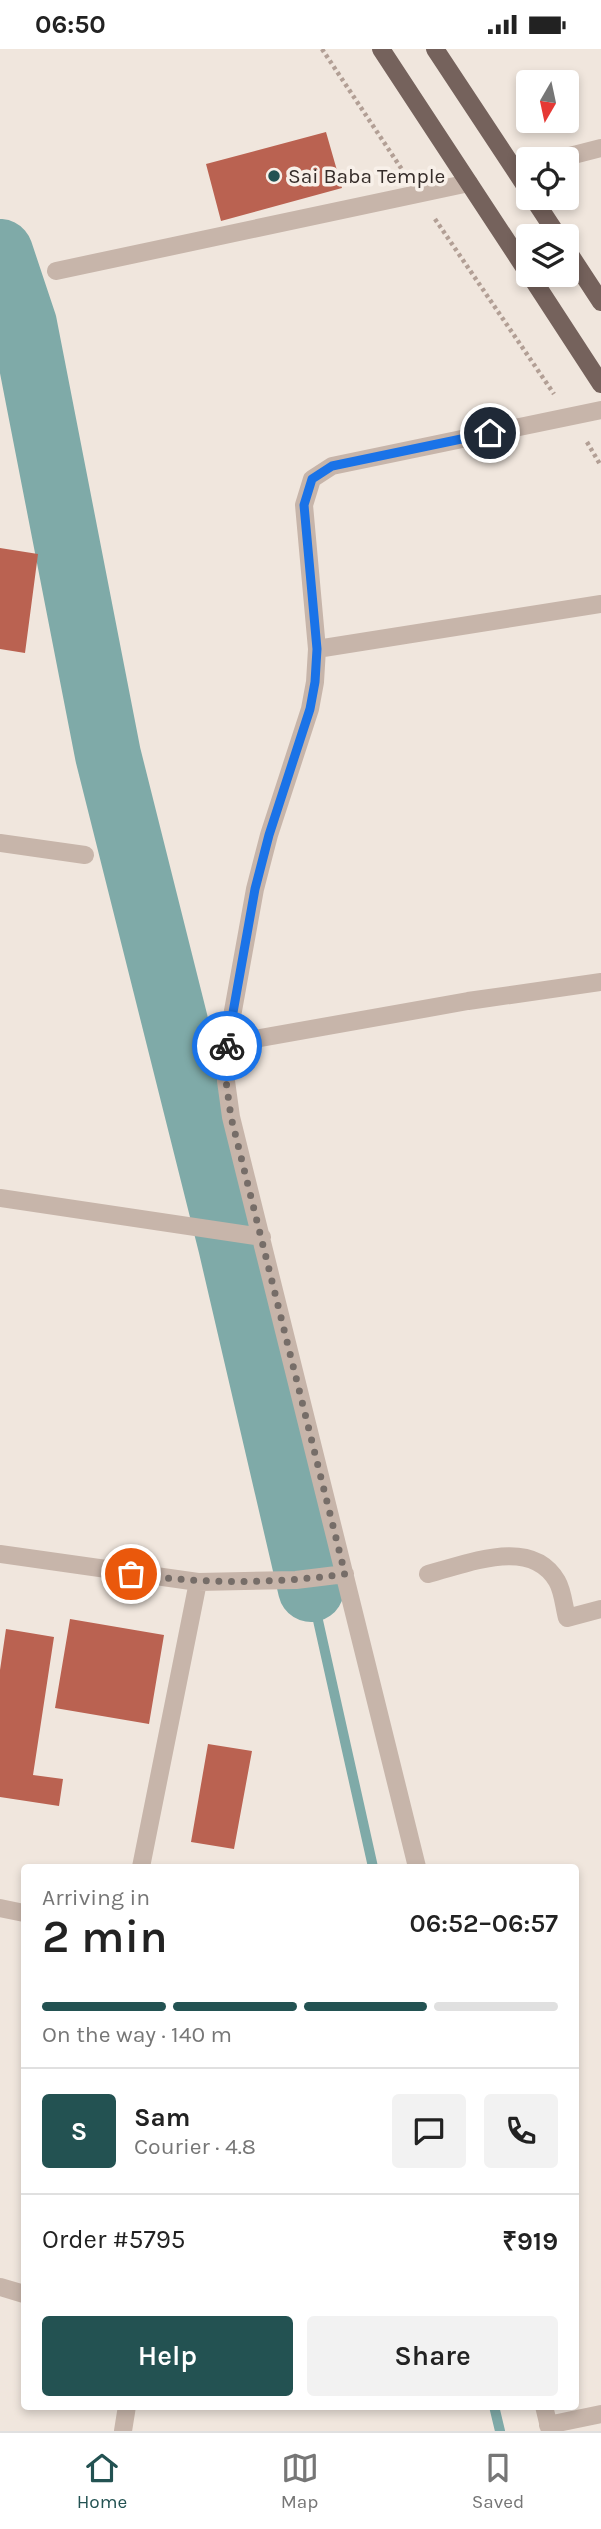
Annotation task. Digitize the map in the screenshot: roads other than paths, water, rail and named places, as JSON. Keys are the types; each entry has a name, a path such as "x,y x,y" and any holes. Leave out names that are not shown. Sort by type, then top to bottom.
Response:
{"main road":[{"path":"381,49 516,254"},
{"path":"435,49 516,161"},
{"path":"579,268 601,302"},
{"path":"538,287 601,384"}],"street":[{"path":"579,154 601,148"},
{"path":"56,271 469,183"},
{"path":"416,1864 231,1117 226,1081 227,1044 255,889 269,835 310,709 315,682 317,649 304,505 312,479 332,466 601,410"},
{"path":"317,649 601,604"},
{"path":"0,842 85,855"},
{"path":"227,1044 468,1001 601,982"},
{"path":"0,1198 262,1237"},
{"path":"0,1554 198,1582 296,1580 345,1574"},
{"path":"428,1574 499,1557 526,1556 546,1566 559,1583 567,1618 601,1609"},
{"path":"142,1864 198,1582"},
{"path":"0,1908 21,1912"},
{"path":"0,2287 21,2293"},
{"path":"123,2431 126,2410"},
{"path":"545,2410 549,2428 601,2414"}],"waterway":[{"path":"0,252 24,324 108,755 231,1245 311,1589"},
{"path":"311,1589 372,1864"},
{"path":"495,2410 500,2431"}],"place":[{"name":"Sai Baba Temple","path":"274,176"}]}
